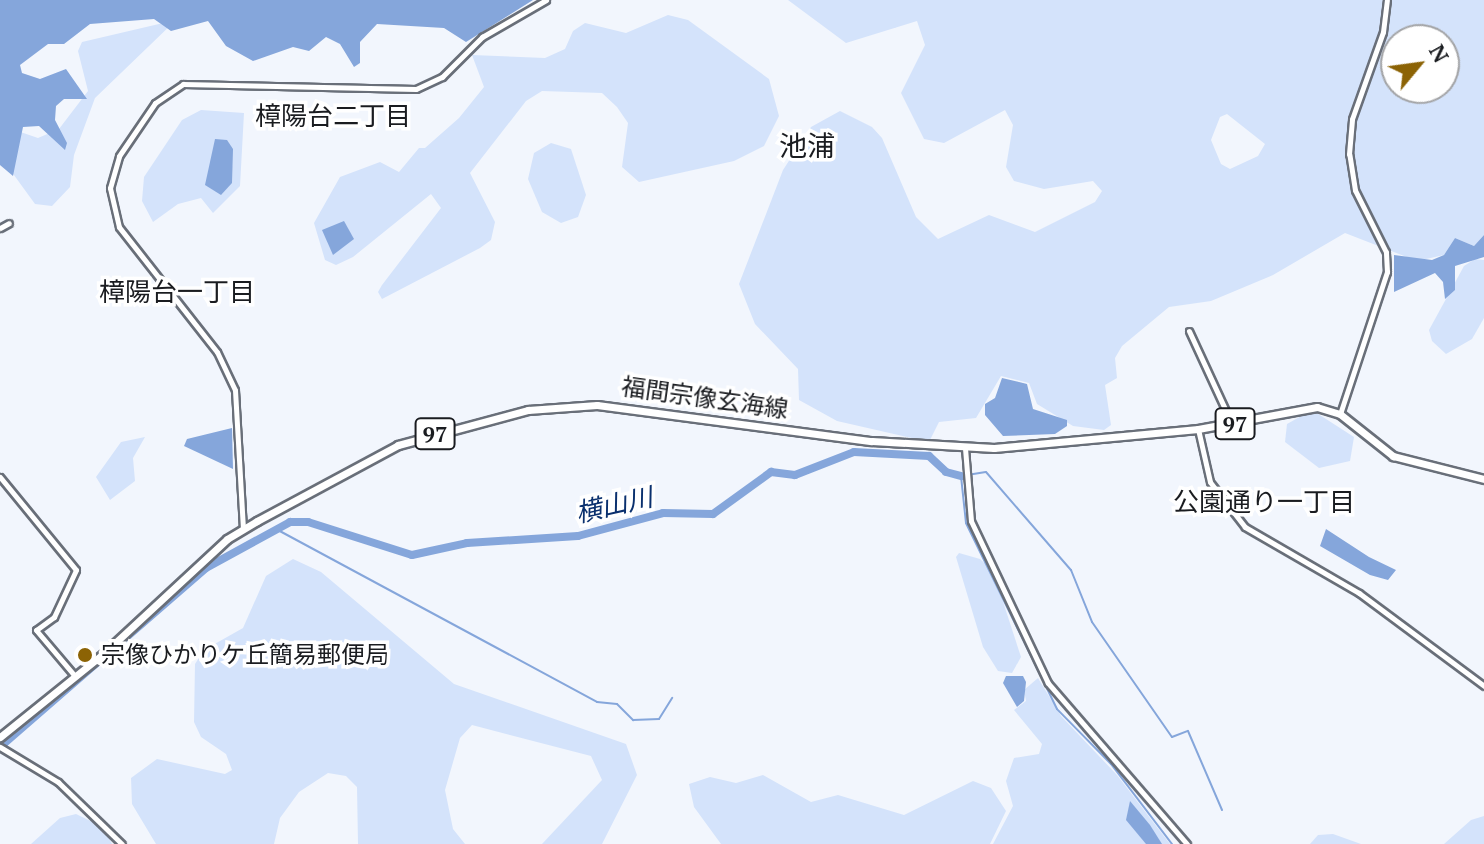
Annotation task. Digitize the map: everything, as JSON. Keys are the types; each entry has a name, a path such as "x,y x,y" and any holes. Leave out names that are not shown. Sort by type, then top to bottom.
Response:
{"main road":[{"name":"福間宗像玄海線","path":"0,737 243,530 398,445 506,415 569,405 965,448 1054,445 1232,425 1302,407 1342,408 1393,456 1484,479"}],"street":[{"path":"243,530 235,390 211,343 119,227 110,188 119,156 155,103 183,84 416,89 442,77 482,37 546,0"},
{"path":"1342,408 1387,272 1386,252 1355,190 1349,154 1352,119 1383,32 1387,0"},
{"path":"0,228 9,223"},
{"path":"1189,331 1232,425"},
{"path":"1198,429 1210,482 1245,527 1352,588 1484,686"},
{"path":"965,448 971,521 1048,683 1187,844"},
{"path":"0,477 76,570 54,617 36,630 75,676"},
{"path":"0,747 58,782 122,844"}],"shaded area":[{"path":"788,0 1484,0 1484,235 1474,246 1455,238 1444,255 1417,261 1345,233 1273,275 1211,301 1169,307 1122,346 1115,358 1117,378 1105,385 1111,425 1104,430 1073,426 1037,404 1029,383 1001,376 976,418 939,422 929,442 837,421 799,400 798,369 755,324 739,284 783,170 811,127 840,111 872,127 882,138 916,217 938,239 989,215 1035,232 1095,202 1102,191 1093,181 1044,189 1014,181 1006,167 1013,125 1005,110 944,143 924,139 901,93 925,45 917,21 846,43","holes":["1227,114 1265,144 1258,156 1230,169 1221,164 1211,140 1220,117"]},
{"path":"668,15 688,20 769,79 779,116 764,146 734,161 639,182 622,167 628,123 617,107 602,93 542,91 526,101 470,173 495,222 491,240 382,299 378,292 382,285 441,208 431,194 353,257 336,265 325,260 314,223 340,177 380,162 399,172 419,148 425,148 459,118 484,87 472,55 545,58 565,49 573,31 585,23 626,33"},
{"path":"176,20 95,98 74,155 70,187 52,206 35,204 11,171 0,125 38,138 59,129 88,91 78,51 82,42"},
{"path":"201,110 244,113 240,186 213,213 201,198 178,204 153,222 142,201 144,177 182,120"},
{"path":"551,143 571,149 586,195 578,217 561,223 542,212 528,179 534,153"},
{"path":"1475,259 1484,260 1484,318 1472,339 1446,354 1432,341 1429,330 1464,266"},
{"path":"1312,410 1354,437 1350,461 1319,468 1285,442 1287,424"},
{"path":"145,437 133,458 135,481 110,500 96,477 121,442"},
{"path":"959,553 980,559 993,571 1021,657 1012,673 998,671 983,647 956,557"},
{"path":"293,559 321,572 454,684 626,744 637,775 602,844 542,844 602,780 591,756 472,725 460,738 445,790 453,829 465,844 358,844 357,787 346,776 328,773 299,792 280,818 274,844 156,844 132,804 131,778 157,759 225,774 232,770 226,754 201,737 194,722 195,664 204,650 243,628 266,576"},
{"path":"1038,678 1061,716 1117,775 1170,844 993,844 1013,806 1006,781 1014,758 1039,754 1042,744 1014,710 1026,701 1024,690"},
{"path":"763,775 811,802 838,795 904,815 973,781 991,788 1006,811 990,844 721,844 694,807 689,784 710,777 736,783"},
{"path":"76,814 103,827 112,844 31,844 60,818"},
{"path":"1484,816 1484,844 1444,844 1471,820"},
{"path":"1333,834 1361,844 1310,844 1318,835"}],"water":[{"path":"0,0 533,0 466,42 444,28 377,24 360,42 360,63 354,67 340,44 326,37 309,51 293,47 253,61 226,46 208,21 171,31 154,19 90,24 64,44 48,44 20,65 22,73 40,79 66,69 87,99 64,99 56,106 55,120 67,143 65,150 39,126 23,127 13,176 0,165"},
{"path":"215,139 227,140 233,149 232,183 221,195 205,185"},
{"path":"344,221 354,239 333,255 322,230"},
{"path":"1484,235 1484,257 1455,266 1455,290 1445,299 1443,282 1435,273 1394,292 1394,255 1432,260 1444,255 1455,238 1474,246"},
{"path":"1002,378 1027,384 1033,409 1067,420 1067,426 1055,434 1003,436 985,415 985,404 995,398"},
{"path":"232,428 233,469 184,446 187,439"},
{"path":"1326,529 1369,557 1396,570 1388,580 1370,575 1320,546"},
{"path":"1006,676 1023,676 1026,682 1024,701 1017,707 1003,683"},
{"path":"1130,801 1162,844 1146,844 1126,820"}],"waterway":[{"name":"横山川","path":"0,747 206,568 290,522 308,522 412,555 467,543 578,536 663,513 713,514 771,472 795,475 854,452 929,456 946,472 961,476"},
{"path":"1172,844 1111,764 1057,709 966,523 961,476 986,472 1071,570 1092,622 1172,737 1188,731 1222,810"},
{"path":"276,529 597,702 617,704 633,720 659,719 672,698"}],"place":[{"name":"宗像ひかりケ丘簡易郵便局","path":"85,655"}],"district":[{"name":"樟陽台二丁目","path":"333,116"},
{"name":"池浦","path":"807,146"},
{"name":"樟陽台一丁目","path":"177,292"},
{"name":"公園通り一丁目","path":"1264,502"}]}
